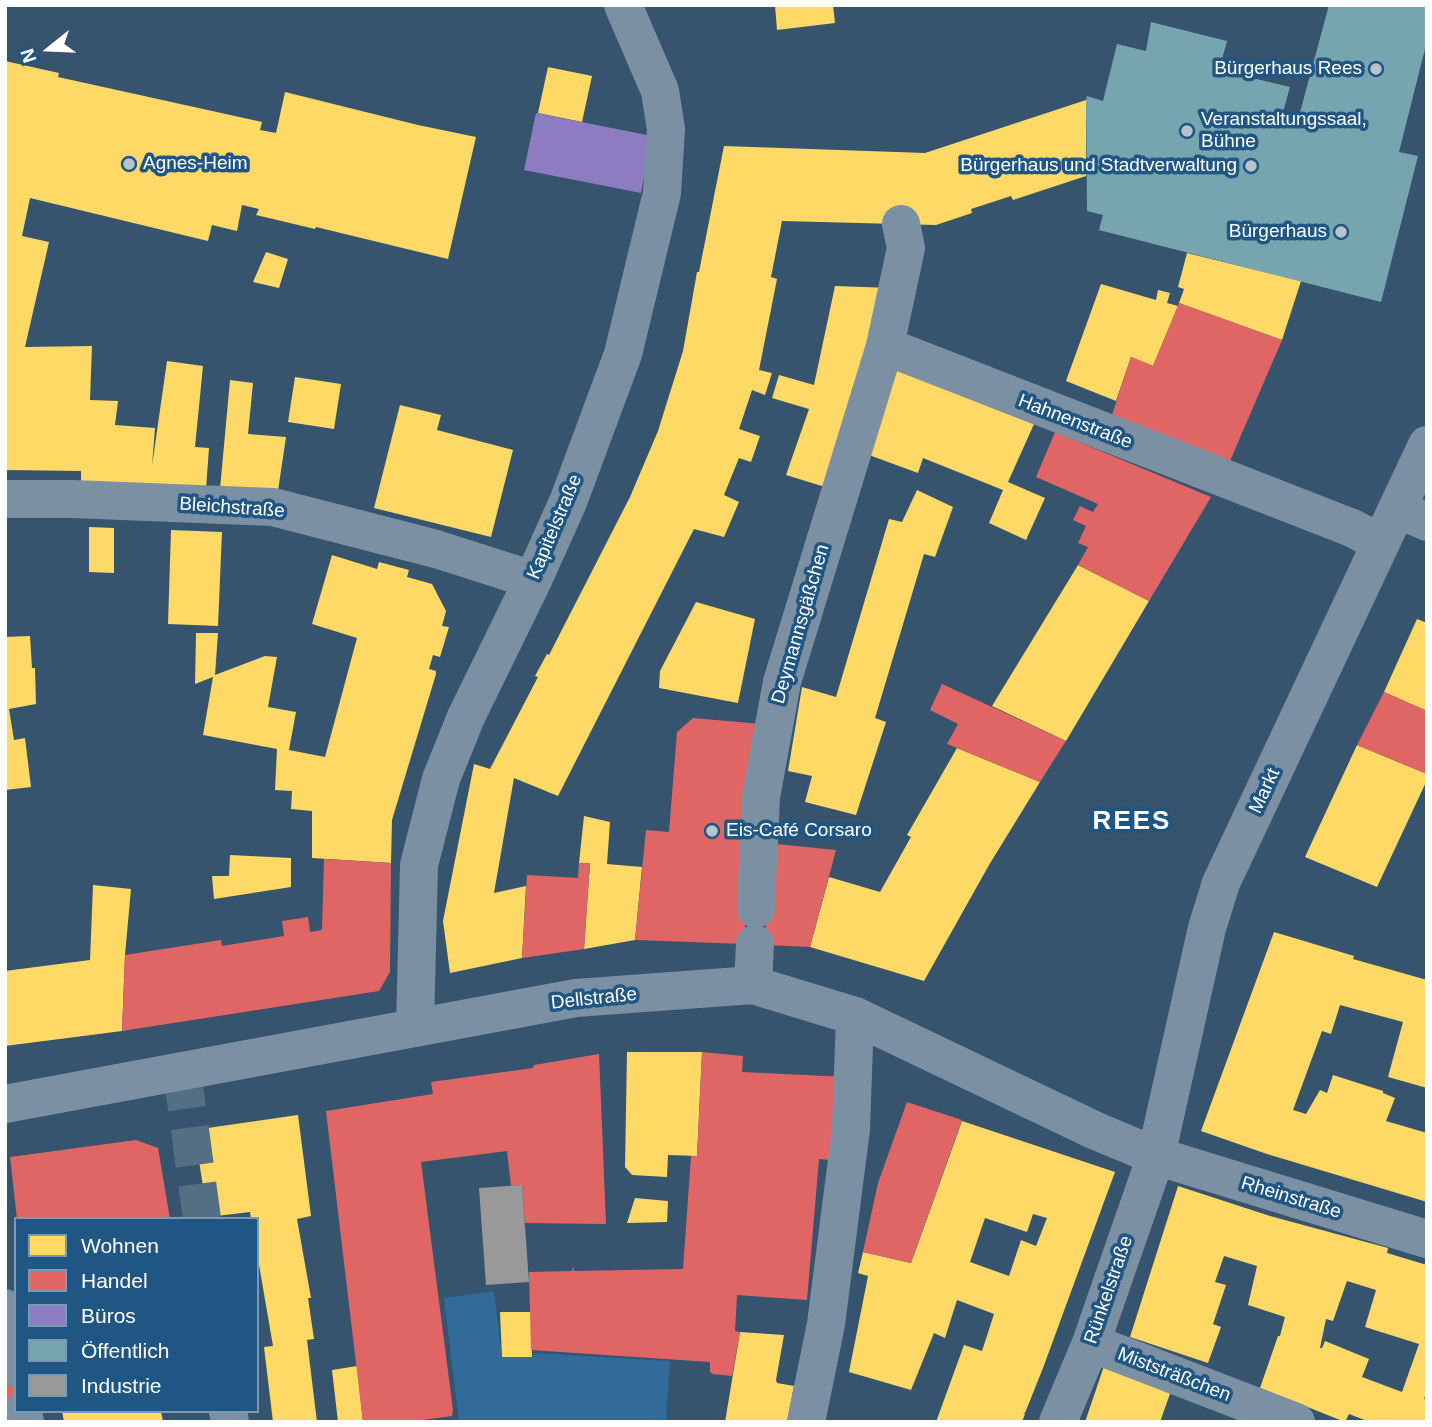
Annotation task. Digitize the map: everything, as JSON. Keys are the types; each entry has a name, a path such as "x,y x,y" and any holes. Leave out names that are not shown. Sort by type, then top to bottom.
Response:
{"street":[{"name":"Kapitelstraße","path":"415,1027 419,865 441,779 466,716 568,502 623,354 662,194 666,130 660,92 627,15"},
{"path":"885,346 906,248 901,224"},
{"name":"Hahnenstraße","path":"885,346 1352,528 1381,543"},
{"name":"Deymannsgäßchen","path":"753,985 761,797 782,681 885,346"},
{"name":"Markt","path":"1156,1156 1207,928 1221,883 1381,543 1412,515 1427,445"},
{"name":"Bleichstraße","path":"5,499 273,507 436,549 533,580"},
{"name":"Dellstraße","path":"5,1104 576,998 753,985 855,1016 1084,1125 1156,1156"},
{"path":"806,1422 826,1324 851,1129 855,1016"},
{"name":"Rheinstraße","path":"1156,1156 1427,1239"},
{"name":"Rünkelstraße","path":"1058,1422 1091,1342 1156,1156"},
{"path":"5,1308 14,1357"},
{"name":"Miststräßchen","path":"1091,1342 1294,1421"}],"shaded area":[{"path":"494,1291 502,1357 531,1357 535,1353 670,1361 666,1422 459,1422 444,1298"}],"building: Wohnen":[{"path":"775,5 833,5 835,23 777,30"},
{"path":"5,61 59,73 58,77 262,122 260,130 276,133 285,92 476,137 448,259 256,215 259,209 242,205 237,231 212,225 208,241 30,198 22,236 49,242 25,347 92,346 90,400 118,401 115,425 155,428 152,466 167,361 203,366 195,447 209,448 206,489 81,481 81,471 5,470"},
{"path":"548,67 592,76 582,122 538,113"},
{"path":"1086,100 1086,176 1013,200 1011,196 971,209 972,213 936,225 782,221 771,277 777,279 759,370 772,373 765,395 752,390 739,429 760,436 751,462 739,458 724,495 739,502 724,537 694,529 558,796 514,778 494,893 526,886 522,958 450,973 443,921 474,764 490,769 538,677 535,676 547,654 549,655 630,497 658,431 683,351 724,146 925,153"},
{"path":"266,252 288,259 279,288 253,282"},
{"path":"1187,253 1301,281 1282,340 1179,303 1184,289 1178,287"},
{"path":"1101,284 1156,300 1158,290 1170,293 1167,303 1178,306 1153,366 1131,357 1116,401 1066,381"},
{"path":"835,286 891,288 835,490 786,475 809,409 772,398 779,375 814,385"},
{"path":"896,370 1034,424 1008,482 1045,498 1026,540 989,523 1003,490 923,458 918,473 869,455"},
{"path":"295,377 341,384 334,429 288,422"},
{"path":"230,380 253,383 248,434 286,437 278,491 220,489"},
{"path":"400,405 441,415 437,430 513,450 491,537 374,508"},
{"path":"917,490 953,507 935,557 924,554 875,718 886,722 856,815 805,802 812,776 788,771 802,687 836,697 889,519 902,522"},
{"path":"89,527 114,528 114,573 89,572"},
{"path":"171,530 222,532 218,626 168,624"},
{"path":"332,555 377,569 379,562 409,570 407,577 432,584 446,611 442,626 449,627 440,657 433,655 429,669 436,671 436,674 392,820 391,863 312,858 312,811 291,809 292,791 275,790 277,749 203,735 213,677 195,684 196,633 218,633 215,675 265,656 277,657 268,707 296,712 289,750 325,757 357,638 312,624"},
{"path":"1078,565 1149,601 1066,741 992,706"},
{"path":"696,602 755,619 738,703 659,688 660,671"},
{"path":"1417,619 1427,623 1427,711 1384,692"},
{"path":"30,636 32,668 35,668 36,704 9,709 14,740 25,738 31,787 5,790 5,637"},
{"path":"1357,745 1427,774 1427,780 1377,887 1305,857"},
{"path":"957,748 1040,782 989,865 924,981 810,947 829,877 880,892 911,837 907,835"},
{"path":"584,816 610,822 607,864 642,867 635,940 584,949 590,863 579,863"},
{"path":"230,855 291,858 291,887 214,899 212,876 229,876"},
{"path":"93,885 131,889 122,1031 5,1046 5,971 90,960"},
{"path":"1274,932 1354,956 1353,959 1427,980 1427,1088 1388,1077 1403,1022 1340,1005 1331,1034 1322,1031 1293,1110 1306,1114 1320,1090 1327,1093 1333,1075 1383,1091 1395,1098 1386,1121 1427,1133 1427,1202 1267,1154 1201,1131"},
{"path":"627,1052 702,1052 697,1156 668,1155 667,1177 632,1175 625,1167"},
{"path":"298,1115 311,1216 297,1219 311,1298 308,1298 314,1339 307,1340 317,1422 273,1422 264,1347 273,1346 259,1265 259,1217 251,1217 250,1212 208,1217 194,1130"},
{"path":"962,1121 1115,1172 1022,1422 936,1422 964,1345 982,1351 994,1314 957,1300 945,1338 934,1333 911,1390 849,1372 868,1276 858,1273 863,1252 911,1263","holes":["1033,1214 1047,1218 1036,1246 1021,1240 1009,1276 970,1262 985,1218 1027,1232"]},
{"path":"1178,1186 1270,1216 1388,1248 1387,1253 1427,1265 1427,1391 1424,1399 1427,1400 1427,1422 1370,1422 1349,1414 1345,1422 1260,1388 1285,1317 1248,1305 1257,1266 1224,1256 1215,1282 1226,1285 1213,1324 1221,1327 1208,1363 1130,1337","holes":["1347,1281 1376,1290 1365,1327 1419,1344 1402,1392 1362,1377 1369,1359 1325,1341 1320,1348 1326,1319 1333,1321"]},
{"path":"635,1198 668,1201 667,1222 627,1223"},
{"path":"500,1312 531,1312 532,1357 502,1357"},
{"path":"740,1332 784,1335 776,1380 777,1383 794,1386 787,1422 725,1422"},
{"path":"357,1366 363,1422 338,1422 332,1370"},
{"path":"1104,1366 1172,1388 1160,1422 1085,1422"},
{"path":"62,1413 161,1413 163,1422 64,1422"}],"building: Handel":[{"path":"1179,303 1282,340 1227,468 1111,418 1131,357 1153,366"},
{"path":"1055,432 1211,497 1149,601 1078,565 1088,547 1078,543 1086,526 1073,520 1080,506 1093,512 1098,504 1036,477"},
{"path":"942,684 1066,741 1040,782 947,744 958,724 930,710"},
{"path":"1384,692 1427,711 1427,774 1357,745"},
{"name":"Eis-Café Corsaro","path":"693,718 761,724 744,944 635,940 646,830 669,832 677,732"},
{"path":"776,844 836,850 810,947 763,945"},
{"path":"324,859 391,863 390,972 379,991 122,1031 125,955 221,940 222,946 284,936 282,921 308,917 310,932 322,930"},
{"path":"579,863 590,863 584,949 522,958 527,875 578,878"},
{"path":"702,1052 743,1056 742,1072 847,1077 842,1161 819,1159 807,1300 737,1295 735,1331 740,1332 732,1376 713,1374 710,1372 710,1362 531,1350 529,1272 572,1271 573,1267 574,1271 683,1269 691,1156 697,1156"},
{"path":"599,1054 606,1224 525,1223 522,1185 511,1186 507,1151 421,1162 452,1416 408,1422 363,1422 326,1111 433,1094 431,1082 533,1068 534,1065"},
{"path":"907,1102 962,1120 911,1263 863,1252 878,1183"},
{"path":"136,1140 158,1148 170,1217 17,1217 10,1157"},
{"path":"5,1344 14,1383 16,1413 5,1415"}],"building: Büros":[{"path":"536,113 652,136 641,193 524,170"}],"building: Öffentlich":[{"name":"Bürgerhaus und Stadtverwaltung","path":"1329,5 1427,5 1427,41 1399,152 1418,156 1381,302 1099,230 1103,215 1087,211 1086,100 1087,96 1103,101 1117,44 1146,51 1151,22 1227,41 1219,70 1290,87 1280,123 1296,127"}],"building: Industrie":[{"path":"522,1185 529,1282 486,1285 479,1188"}],"tunnel":[{"path":"182,1071 202,1217"}],"place":[{"name":"Bürgerhaus Rees","path":"1376,69"},
{"name":"Veranstaltungssaal, Bühne","path":"1187,131"},
{"name":"Agnes-Heim","path":"129,164"},
{"name":"Bürgerhaus und Stadtverwaltung","path":"1251,166"},
{"name":"Bürgerhaus","path":"1341,232"},
{"name":"Eis-Café Corsaro","path":"712,831"}],"district":[{"name":"REES","path":"1132,822"}]}
